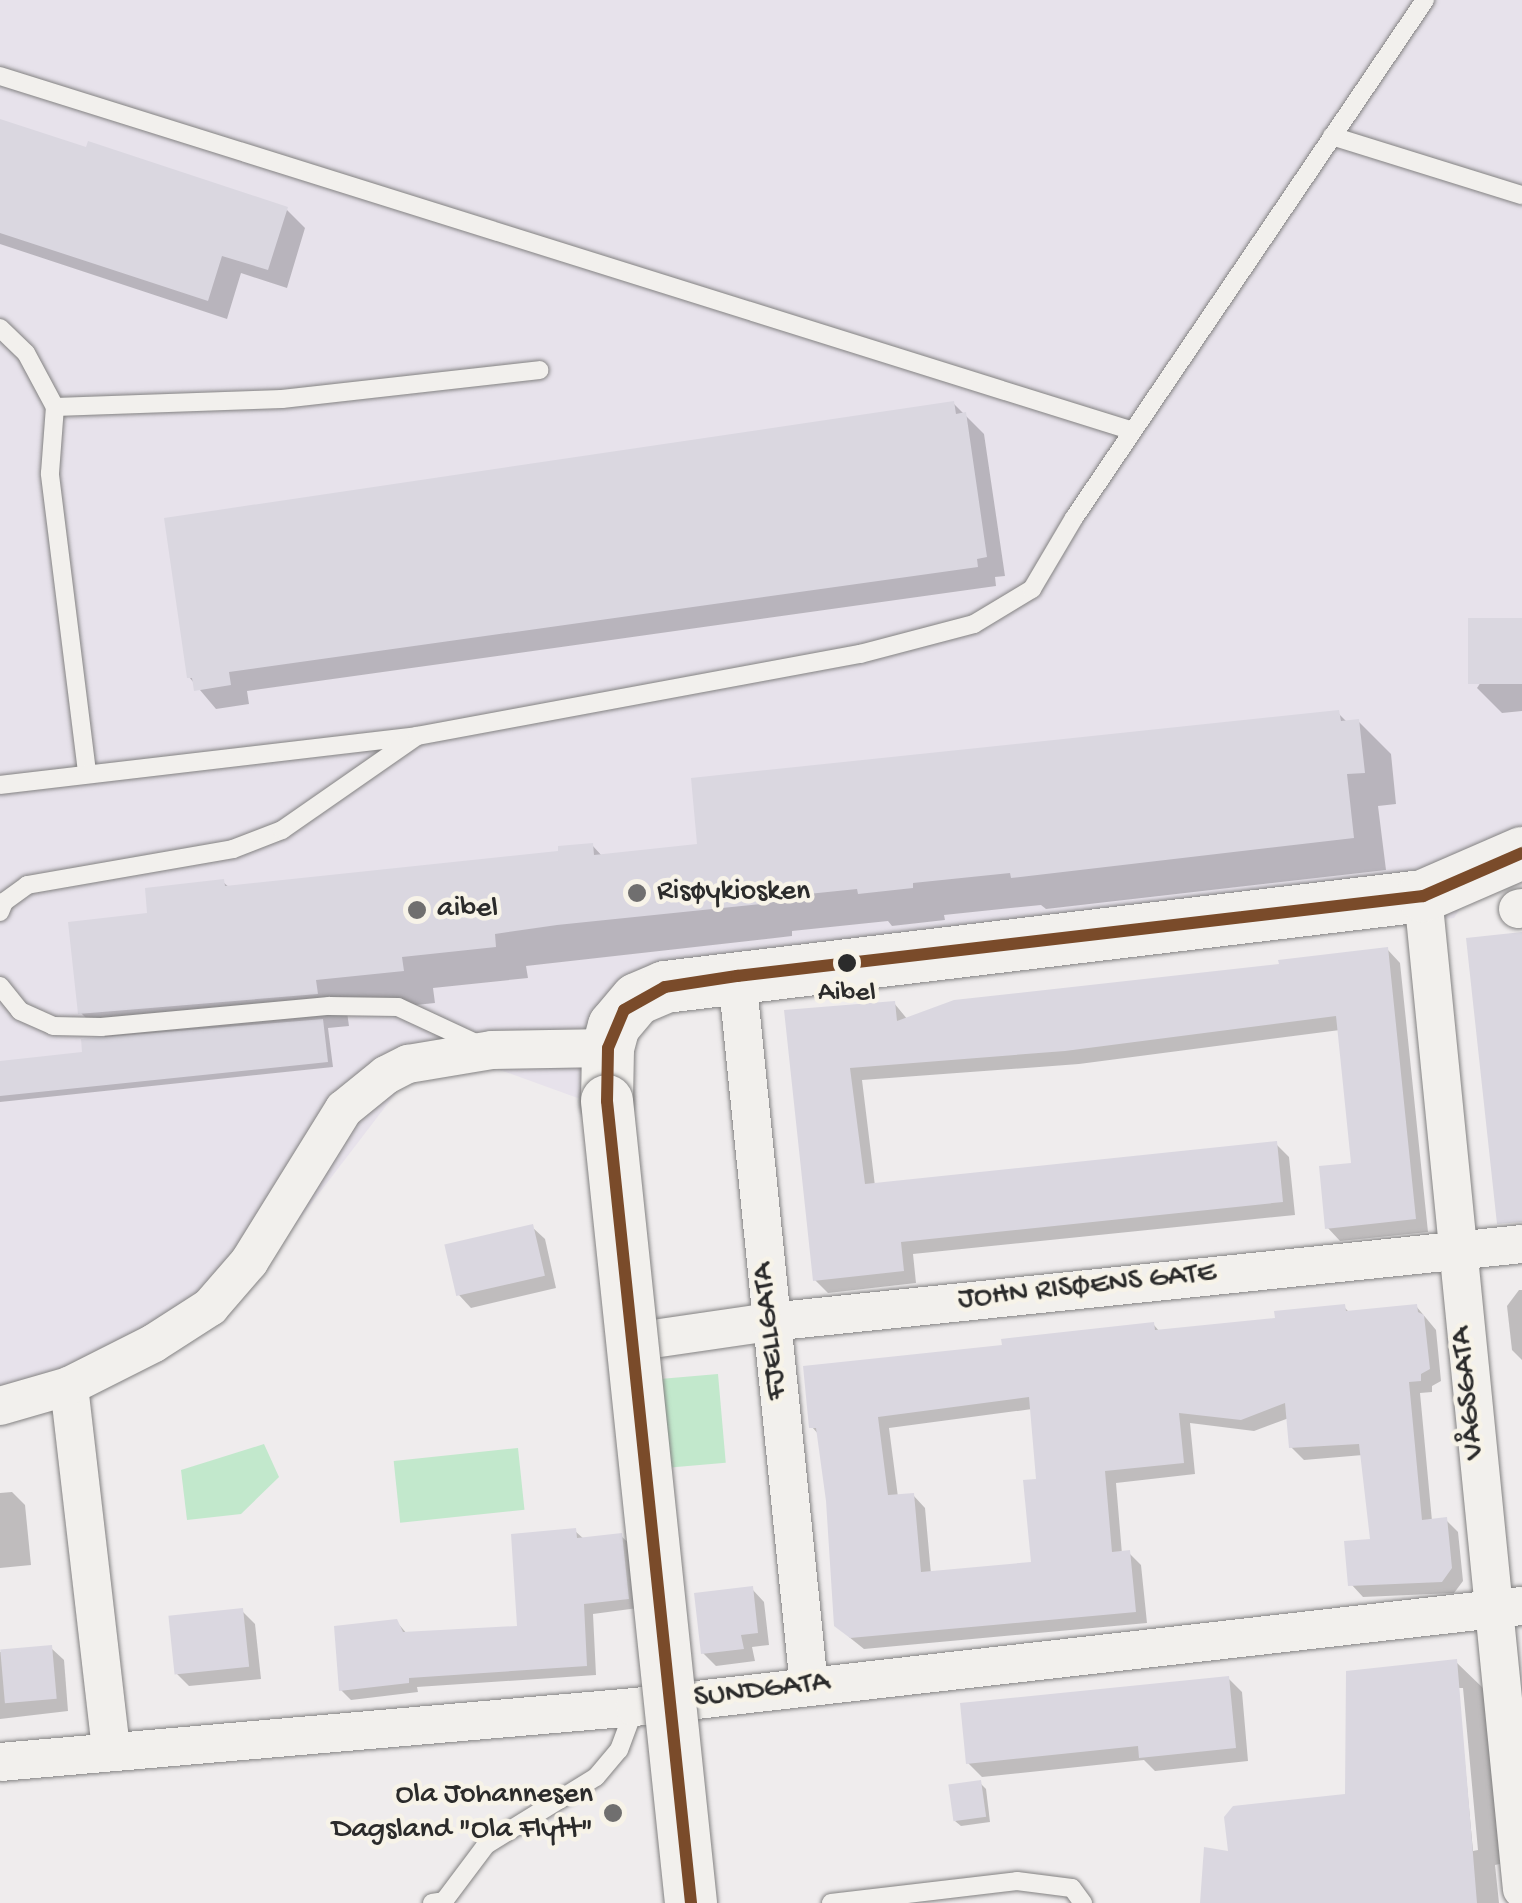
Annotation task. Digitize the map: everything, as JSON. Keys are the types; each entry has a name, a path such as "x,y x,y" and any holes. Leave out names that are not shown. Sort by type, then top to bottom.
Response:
{"main road":[{"path":"691,1903 607,1101 608,1048 614,1026 637,999 665,986 1423,896 1522,852"}],"street":[{"name":"VÅGSGATA","path":"1423,896 1456,1250 1507,1607 1522,1889"},
{"name":"FJELLGATA","path":"737,976 810,1686"},
{"path":"0,1406 70,1386 154,1343 210,1307 250,1262 344,1109 362,1091 408,1064 492,1050 608,1048"},
{"name":"JOHN RISØENS GATE","path":"653,1339 770,1322 1522,1244"},
{"path":"70,1386 112,1749"},
{"name":"SUNDGATA","path":"0,1762 112,1749 635,1707 1507,1607"}],"lane":[{"path":"0,784 417,736 860,654 974,624 1032,589 1133,431 1425,0"},
{"path":"0,76 1133,431"},
{"path":"1332,136 1522,195"},
{"path":"0,328 26,353 54,407 50,473 88,772"},
{"path":"54,407 282,398 539,370"},
{"path":"0,912 4,902 27,886 233,849 282,830 417,736"},
{"path":"0,986 20,1012 52,1026 102,1027 330,1006 398,1006 492,1050"},
{"path":"440,1902 486,1845 596,1778 619,1750 635,1707"},
{"path":"832,1903 1017,1880 1072,1888 1083,1903"}],"shaded area":[{"path":"0,0 1522,0 1522,848 1487,869 1454,918 697,992 620,1041 608,1109 453,1053 418,1064 223,1319 0,1412"}],"green space":[{"path":"718,1374 726,1463 653,1469 645,1380"},
{"path":"264,1444 279,1477 241,1514 187,1520 181,1470"},
{"path":"518,1448 524,1510 400,1523 394,1461"}],"building":[{"path":"0,119 86,147 88,141 288,207 268,270 222,256 208,301 0,233"},
{"path":"954,401 956,414 966,412 987,557 977,559 978,567 229,672 231,685 194,691 192,678 187,678 164,518"},
{"path":"1468,618 1522,618 1522,684 1468,684"},
{"path":"1339,710 1341,721 1359,719 1365,773 1347,774 1354,838 1011,878 1010,873 913,883 913,888 858,894 857,889 760,899 761,904 557,925 495,934 496,947 402,957 404,971 316,980 318,994 78,1014 68,922 147,913 145,888 224,879 225,886 558,851 558,846 593,843 594,855 697,844 691,778"},
{"path":"1522,932 1522,1222 1497,1224 1466,938"},
{"path":"1388,947 1416,1219 1325,1229 1319,1166 1351,1163 1336,1016 1065,1051 850,1068 865,1184 1277,1141 1283,1202 901,1242 904,1271 813,1281 784,1010 895,1001 897,1021 954,1000 1279,964 1278,960"},
{"path":"323,1019 328,1062 0,1096 0,1061 82,1052 81,1039"},
{"path":"533,1224 545,1276 456,1296 444,1244"},
{"path":"1345,1304 1346,1311 1417,1304 1418,1312 1424,1315 1430,1369 1421,1374 1421,1381 1409,1382 1422,1520 1447,1517 1452,1568 1442,1582 1348,1586 1344,1541 1370,1539 1359,1444 1289,1448 1285,1403 1241,1420 1179,1413 1184,1463 1105,1471 1112,1552 1130,1550 1136,1612 850,1638 834,1626 826,1501 816,1428 809,1428 803,1366 1002,1345 1001,1339 1154,1322 1155,1330 1275,1318 1274,1311","holes":["1029,1397 1036,1479 1023,1480 1031,1562 921,1572 914,1493 888,1495 878,1417"]},
{"path":"576,1528 577,1538 622,1533 629,1599 584,1604 587,1666 409,1678 409,1683 339,1691 334,1626 397,1619 403,1632 517,1626 511,1534"},
{"path":"753,1586 758,1633 741,1635 744,1649 701,1654 694,1593"},
{"path":"243,1608 249,1667 175,1675 168,1616"},
{"path":"52,1645 57,1699 5,1703 0,1650"},
{"path":"1457,1659 1477,1903 1200,1903 1204,1847 1228,1851 1224,1817 1233,1806 1345,1794 1346,1671"},
{"path":"1229,1676 1236,1748 1139,1758 1138,1746 966,1764 960,1703"},
{"path":"981,1780 986,1817 953,1821 948,1785"}],"transit line":[{"path":"691,1903 607,1101 608,1048 624,1010 665,987 737,976 1423,896 1522,853"}],"place":[{"name":"Risøykiosken","path":"637,893"},
{"name":"aibel","path":"417,910"},
{"name":"Aibel","path":"847,963"},
{"name":"Ola Johannesen Dagsland \"Ola Flytt\"","path":"613,1813"}]}
